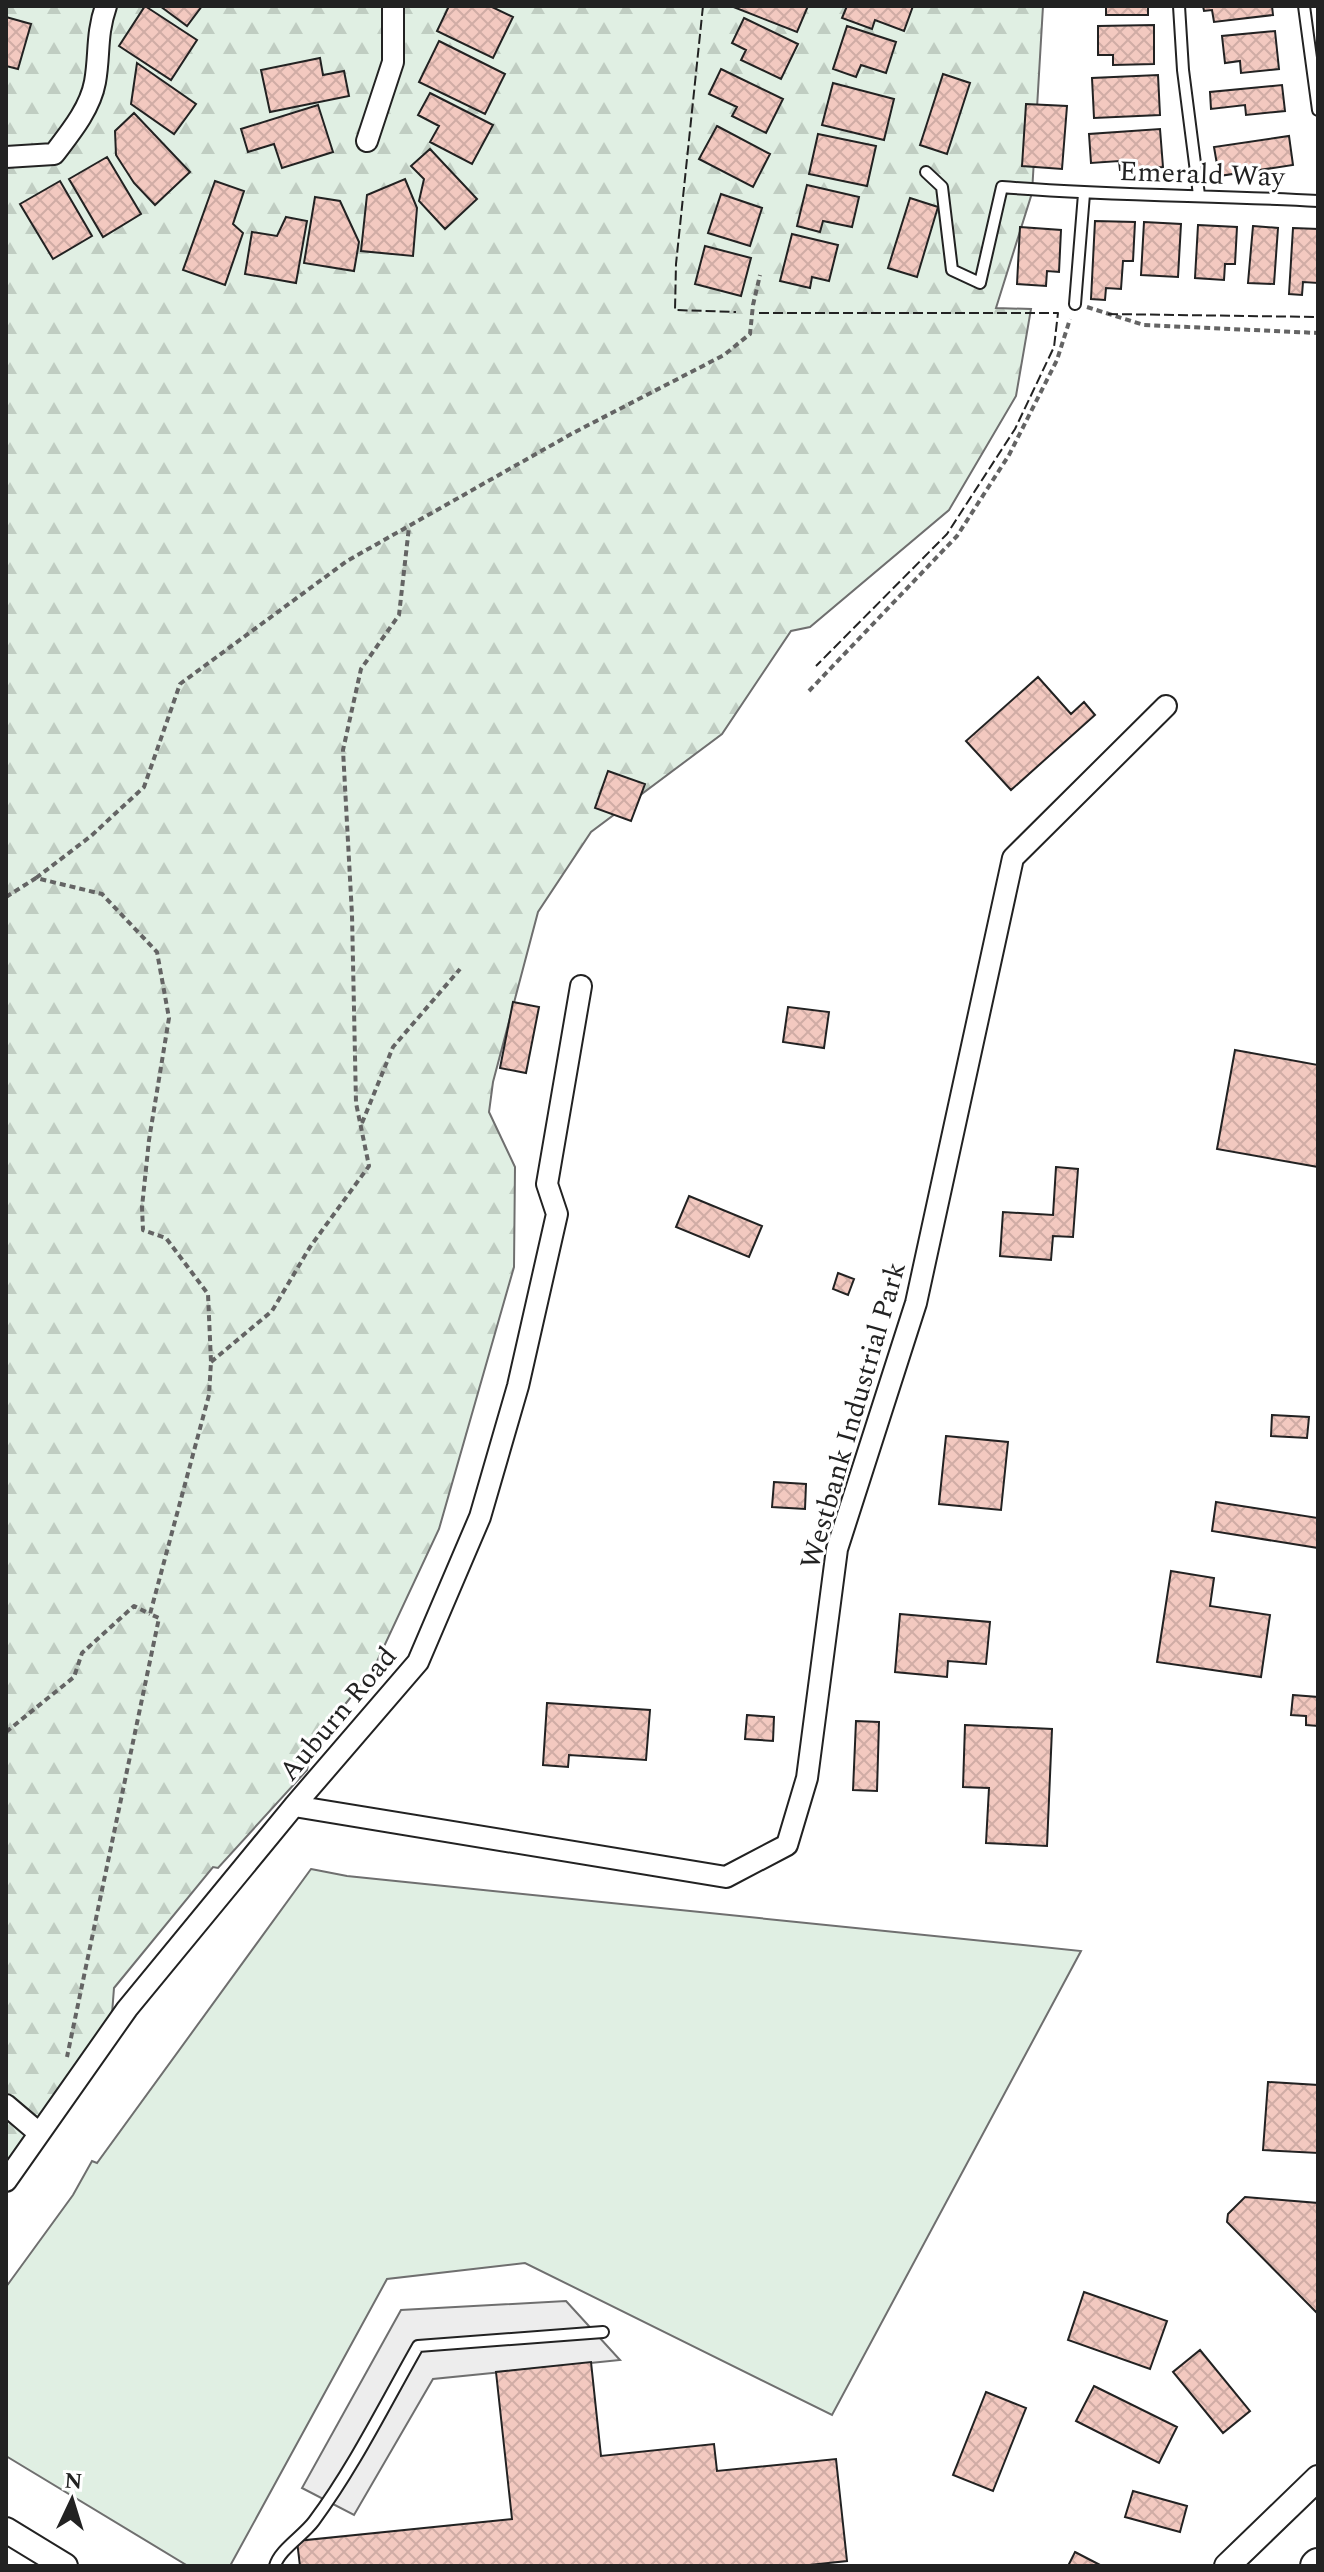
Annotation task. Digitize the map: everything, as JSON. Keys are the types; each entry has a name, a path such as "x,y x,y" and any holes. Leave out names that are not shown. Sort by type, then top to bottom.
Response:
{"street":[{"path":"6,157 54,154 76,125 94,84 98,29 106,6"},
{"path":"367,141 393,62 393,6"},
{"name":"Westbank Industrial Park","path":"294,1806 726,1877 787,1845 807,1778 837,1549 916,1303 1013,858 1166,706"},
{"name":"Auburn Road","path":"6,2181 127,2009 294,1806 418,1662 480,1517 518,1386 557,1214 547,1184 581,986"},
{"path":"6,2105 39,2133"},
{"path":"1227,2566 1318,2478"},
{"path":"6,2530 65,2566"}],"lane":[{"path":"1179,6 1183,70 1199,195"},
{"path":"1304,6 1318,110"},
{"name":"Emerald Way","path":"926,172 942,187 952,270 980,283 1002,187 1084,194 1199,195 1318,201"},
{"name":"Emerald Way","path":"1075,304 1084,194"},
{"path":"275,2566 278,2555 297,2541 328,2501 418,2346 603,2332"}],"path":[{"path":"6,897 91,836 144,787 180,684 347,561 573,433 724,355 750,334 760,275"},
{"path":"809,691 957,536 1009,455 1057,360 1075,304 1144,325 1318,333"},
{"path":"211,1362 272,1311 310,1247 369,1166 356,1103 352,915 343,750 361,669 399,615 409,526"},
{"path":"36,878 102,894 157,952 169,1018 149,1140 142,1207 143,1230 166,1238 208,1294 211,1362 209,1395 150,1614"},
{"path":"361,1125 393,1047 460,969"},
{"path":"6,1732 74,1677 82,1653 134,1606 159,1618 66,2062"}],"green space":[{"path":"6,6 1043,6 1032,193 996,308 1031,309 1016,396 949,510 810,627 791,631 722,734 591,832 538,912 493,1082 489,1112 515,1167 514,1267 439,1529 373,1670 312,1745 307,1770 218,1868 213,1867 114,1988 111,2027 6,2167"},
{"path":"311,1869 347,1876 1081,1951 832,2415 525,2263 387,2279 230,2566 188,2566 6,2456 6,2287 73,2195 92,2161 97,2163"}],"shaded area":[{"path":"566,2301 620,2360 433,2379 354,2515 302,2488 401,2310"}],"building":[{"path":"145,6 197,40 171,80 119,46"},
{"path":"160,6 202,6 187,26"},
{"path":"449,6 490,6 513,17 493,58 437,31"},
{"path":"731,6 808,6 797,32"},
{"path":"847,6 913,6 904,31 875,20 872,29 842,18"},
{"path":"1106,6 1148,6 1148,15 1106,15"},
{"path":"1203,6 1272,6 1273,15 1214,22 1212,10 1204,11"},
{"path":"6,17 31,24 18,69 6,66"},
{"path":"744,18 798,44 781,79 741,60 746,50 732,43"},
{"path":"1154,25 1154,64 1113,65 1113,55 1098,55 1098,26"},
{"path":"847,26 896,42 886,73 861,65 856,77 833,69"},
{"path":"1275,31 1279,69 1241,73 1240,61 1225,63 1222,36"},
{"path":"439,41 505,74 485,114 419,82"},
{"path":"320,58 323,75 344,71 349,96 270,112 261,70"},
{"path":"137,63 196,104 174,134 131,104"},
{"path":"721,69 783,99 766,133 732,116 737,107 709,94"},
{"path":"943,74 970,83 947,154 920,145"},
{"path":"1158,75 1160,115 1094,118 1092,78"},
{"path":"833,83 894,99 884,140 822,125"},
{"path":"1282,85 1285,111 1246,115 1245,105 1211,109 1210,92"},
{"path":"430,93 493,125 472,164 430,142 439,126 418,115"},
{"path":"1026,104 1067,106 1062,169 1022,166"},
{"path":"318,105 333,152 282,168 274,144 248,152 241,129"},
{"path":"134,113 190,172 155,205 134,183 116,155 115,131"},
{"path":"717,126 770,154 753,187 699,159"},
{"path":"1160,129 1163,167 1120,170 1119,161 1091,163 1089,134"},
{"path":"818,134 876,146 867,186 809,174"},
{"path":"1289,136 1293,165 1219,176 1214,147"},
{"path":"430,149 477,199 445,229 419,201 424,179 411,166"},
{"path":"107,157 141,214 103,237 69,179"},
{"path":"405,179 417,208 413,256 361,251 367,195"},
{"path":"60,181 92,236 53,259 20,204"},
{"path":"215,181 244,191 233,224 243,233 225,285 183,270"},
{"path":"807,185 859,197 852,227 823,221 820,232 797,226"},
{"path":"721,194 762,208 750,246 708,233"},
{"path":"315,197 340,201 359,242 354,271 304,263"},
{"path":"910,198 938,207 917,277 888,268"},
{"path":"286,217 307,221 296,283 245,274 252,232 277,236"},
{"path":"1095,221 1135,222 1133,261 1123,261 1121,289 1106,288 1105,300 1091,299"},
{"path":"1144,222 1181,224 1178,277 1141,275"},
{"path":"1198,225 1237,227 1235,264 1225,264 1224,280 1195,278"},
{"path":"1253,226 1278,228 1274,284 1248,283"},
{"path":"1020,227 1061,230 1059,272 1047,271 1046,286 1017,284"},
{"path":"1293,228 1318,229 1318,283 1303,282 1302,295 1289,294"},
{"path":"792,234 838,245 829,281 812,277 810,288 780,281"},
{"path":"705,246 751,258 741,296 695,284"},
{"path":"1038,677 1071,714 1084,702 1095,715 1011,790 966,741"},
{"path":"608,771 645,784 631,821 595,808"},
{"path":"513,1002 539,1007 526,1073 500,1068"},
{"path":"788,1007 829,1012 824,1048 783,1042"},
{"path":"1235,1050 1318,1065 1318,1167 1217,1149"},
{"path":"1056,1167 1078,1169 1073,1237 1053,1236 1051,1260 1000,1256 1003,1212 1053,1215"},
{"path":"689,1196 762,1226 749,1257 676,1227"},
{"path":"838,1273 854,1279 848,1295 833,1289"},
{"path":"1272,1415 1309,1417 1307,1438 1271,1436"},
{"path":"946,1436 1008,1442 1001,1510 939,1504"},
{"path":"774,1482 806,1484 805,1509 772,1507"},
{"path":"1216,1502 1318,1518 1318,1548 1212,1531"},
{"path":"1171,1571 1214,1578 1210,1606 1270,1615 1261,1677 1157,1662"},
{"path":"900,1614 990,1622 986,1664 948,1661 947,1677 895,1672"},
{"path":"1293,1695 1318,1697 1318,1726 1306,1725 1306,1716 1291,1715"},
{"path":"547,1703 650,1710 646,1760 569,1755 568,1767 543,1765"},
{"path":"747,1715 774,1717 773,1741 745,1739"},
{"path":"856,1721 879,1722 877,1791 853,1790"},
{"path":"965,1725 1052,1729 1047,1846 986,1843 989,1788 963,1787"},
{"path":"1268,2082 1318,2085 1318,2153 1263,2150"},
{"path":"1245,2197 1318,2203 1318,2314 1227,2222 1228,2214"},
{"path":"1084,2292 1167,2321 1150,2369 1068,2340"},
{"path":"1200,2350 1250,2411 1223,2433 1173,2372"},
{"path":"591,2362 601,2456 714,2444 717,2471 836,2459 847,2561 800,2566 300,2566 297,2541 512,2519 496,2372"},
{"path":"1094,2386 1177,2427 1159,2463 1076,2421"},
{"path":"986,2392 1026,2408 993,2491 953,2475"},
{"path":"1133,2491 1187,2506 1180,2532 1125,2517"},
{"path":"1075,2552 1102,2566 1068,2566"}],"fence":[{"path":"703,6 676,264 675,310 736,312"},
{"path":"759,313 1058,313 1054,347 1015,429 947,534 816,666"},
{"path":"1108,314 1318,317"}]}
